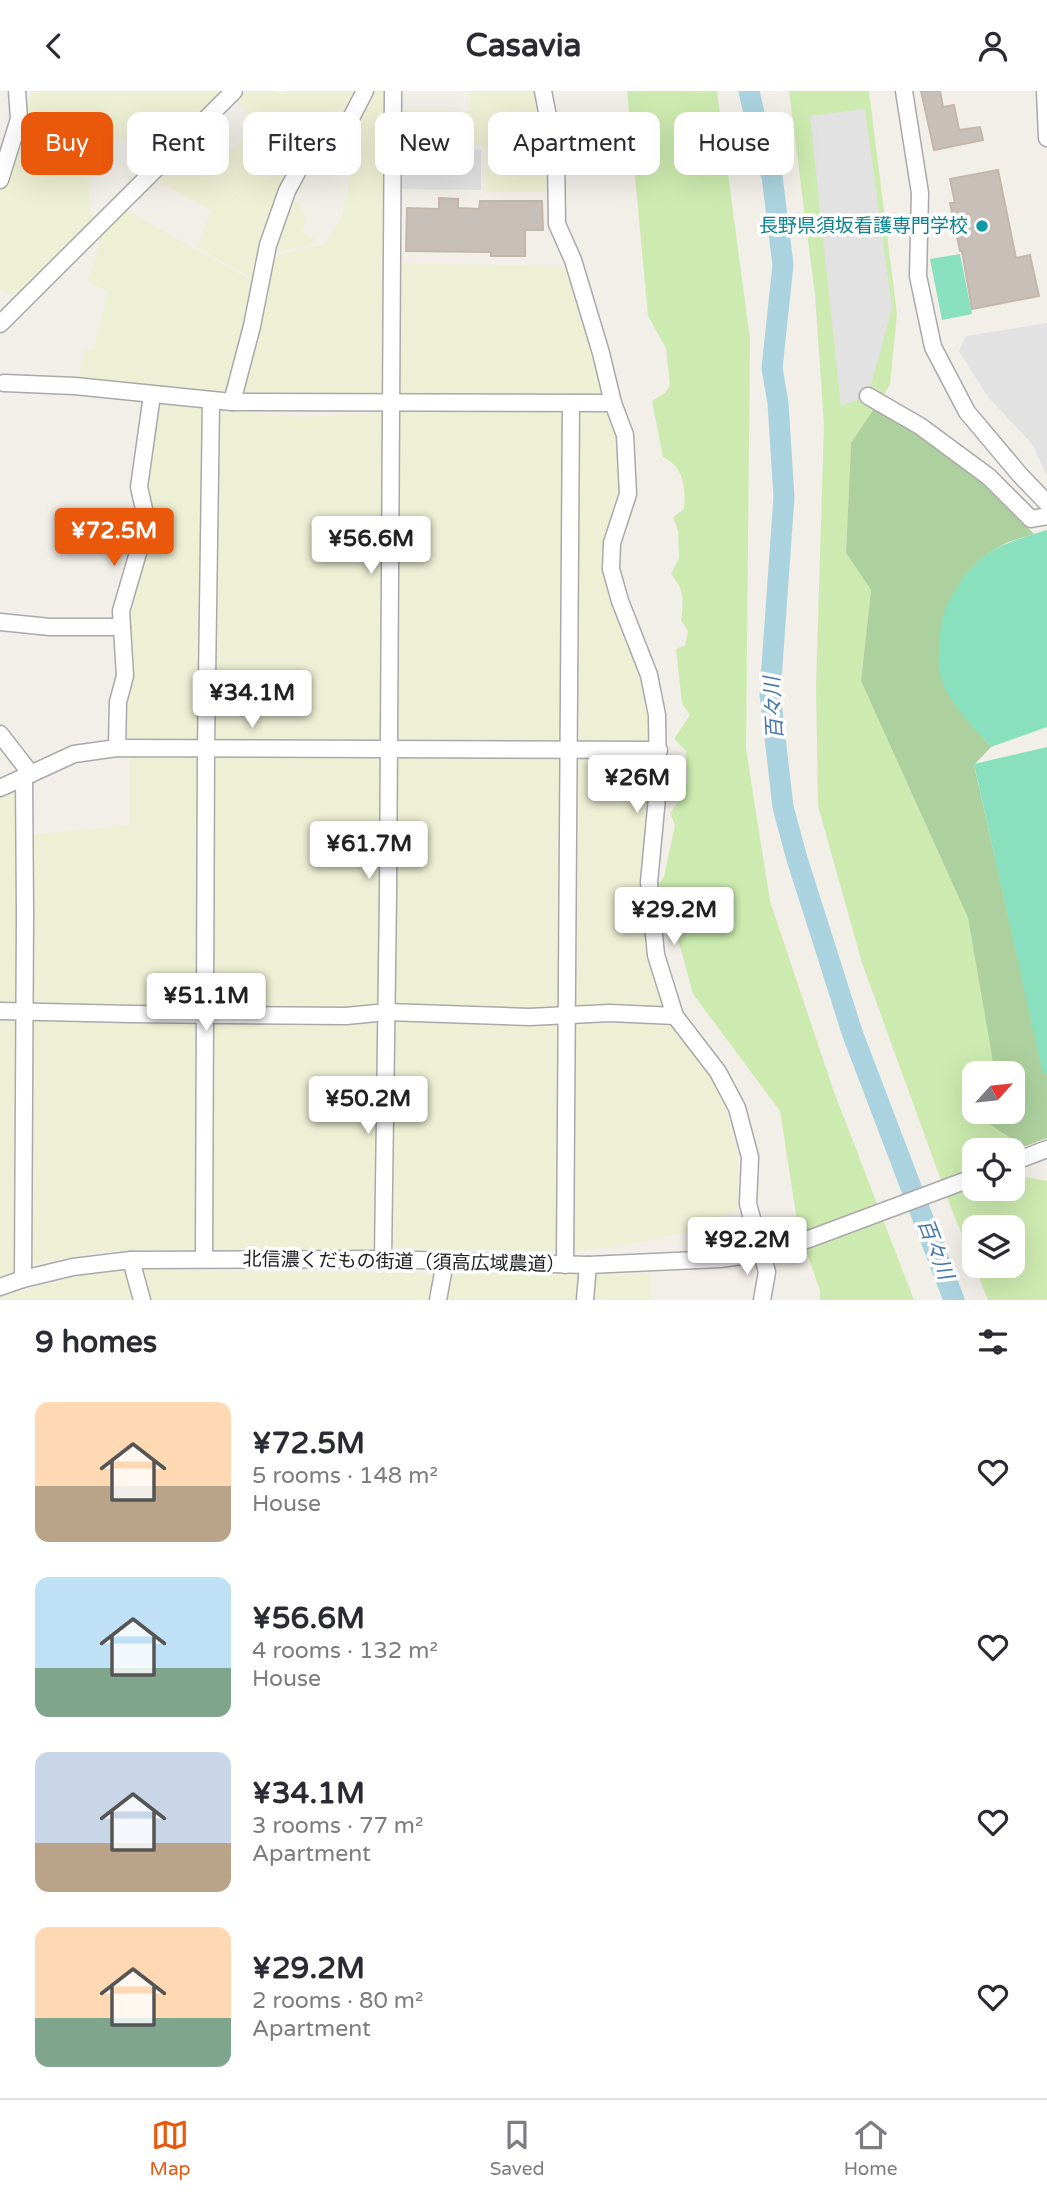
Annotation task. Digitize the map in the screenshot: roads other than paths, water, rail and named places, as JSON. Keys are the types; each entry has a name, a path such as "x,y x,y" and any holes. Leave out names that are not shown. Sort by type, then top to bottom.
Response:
{"street":[{"path":"0,180 19,119 18,91"},
{"path":"0,324 234,91"},
{"path":"232,403 252,326 268,245 287,191 306,156 351,118 365,91"},
{"path":"383,1259 393,91"},
{"path":"543,91 556,158 557,224 577,271 613,403 625,435 628,494 612,543 611,569 649,675 657,715 659,787 649,882 656,955 675,1016 718,1072 737,1108 750,1157 748,1204 767,1272 762,1300"},
{"path":"904,91 920,193 918,276 933,348 967,412 1047,503"},
{"path":"1045,91 1047,138"},
{"path":"1,384 12,381 75,386 232,403 613,403"},
{"path":"117,747 118,702 125,676 121,611 147,522 139,487 152,395"},
{"path":"868,396 920,426 989,477 1031,519 1047,516"},
{"path":"204,1259 206,748 211,402"},
{"path":"565,1265 571,403"},
{"path":"0,622 50,627 122,627"},
{"path":"0,734 28,776 23,1279"},
{"path":"0,788 74,754 117,747 659,751"},
{"path":"0,1011 346,1016 387,1012 529,1017 610,1013 675,1016"},
{"path":"1025,1158 1045,1150"},
{"name":"北信濃くだもの街道（須高広域農道）","path":"0,1287 73,1268 131,1259 383,1259 565,1265 720,1259 763,1253 809,1239 962,1182"},
{"path":"131,1259 142,1300"},
{"path":"438,1300 445,1262"},
{"path":"585,1300 588,1265"}],"waterway":[{"name":"百々川","path":"749,91 759,136 772,176 783,265 772,368 778,403 784,497 770,694 783,807 853,1035 954,1300"}],"place":[{"name":"長野県須坂看護専門学校","path":"982,226"}]}
